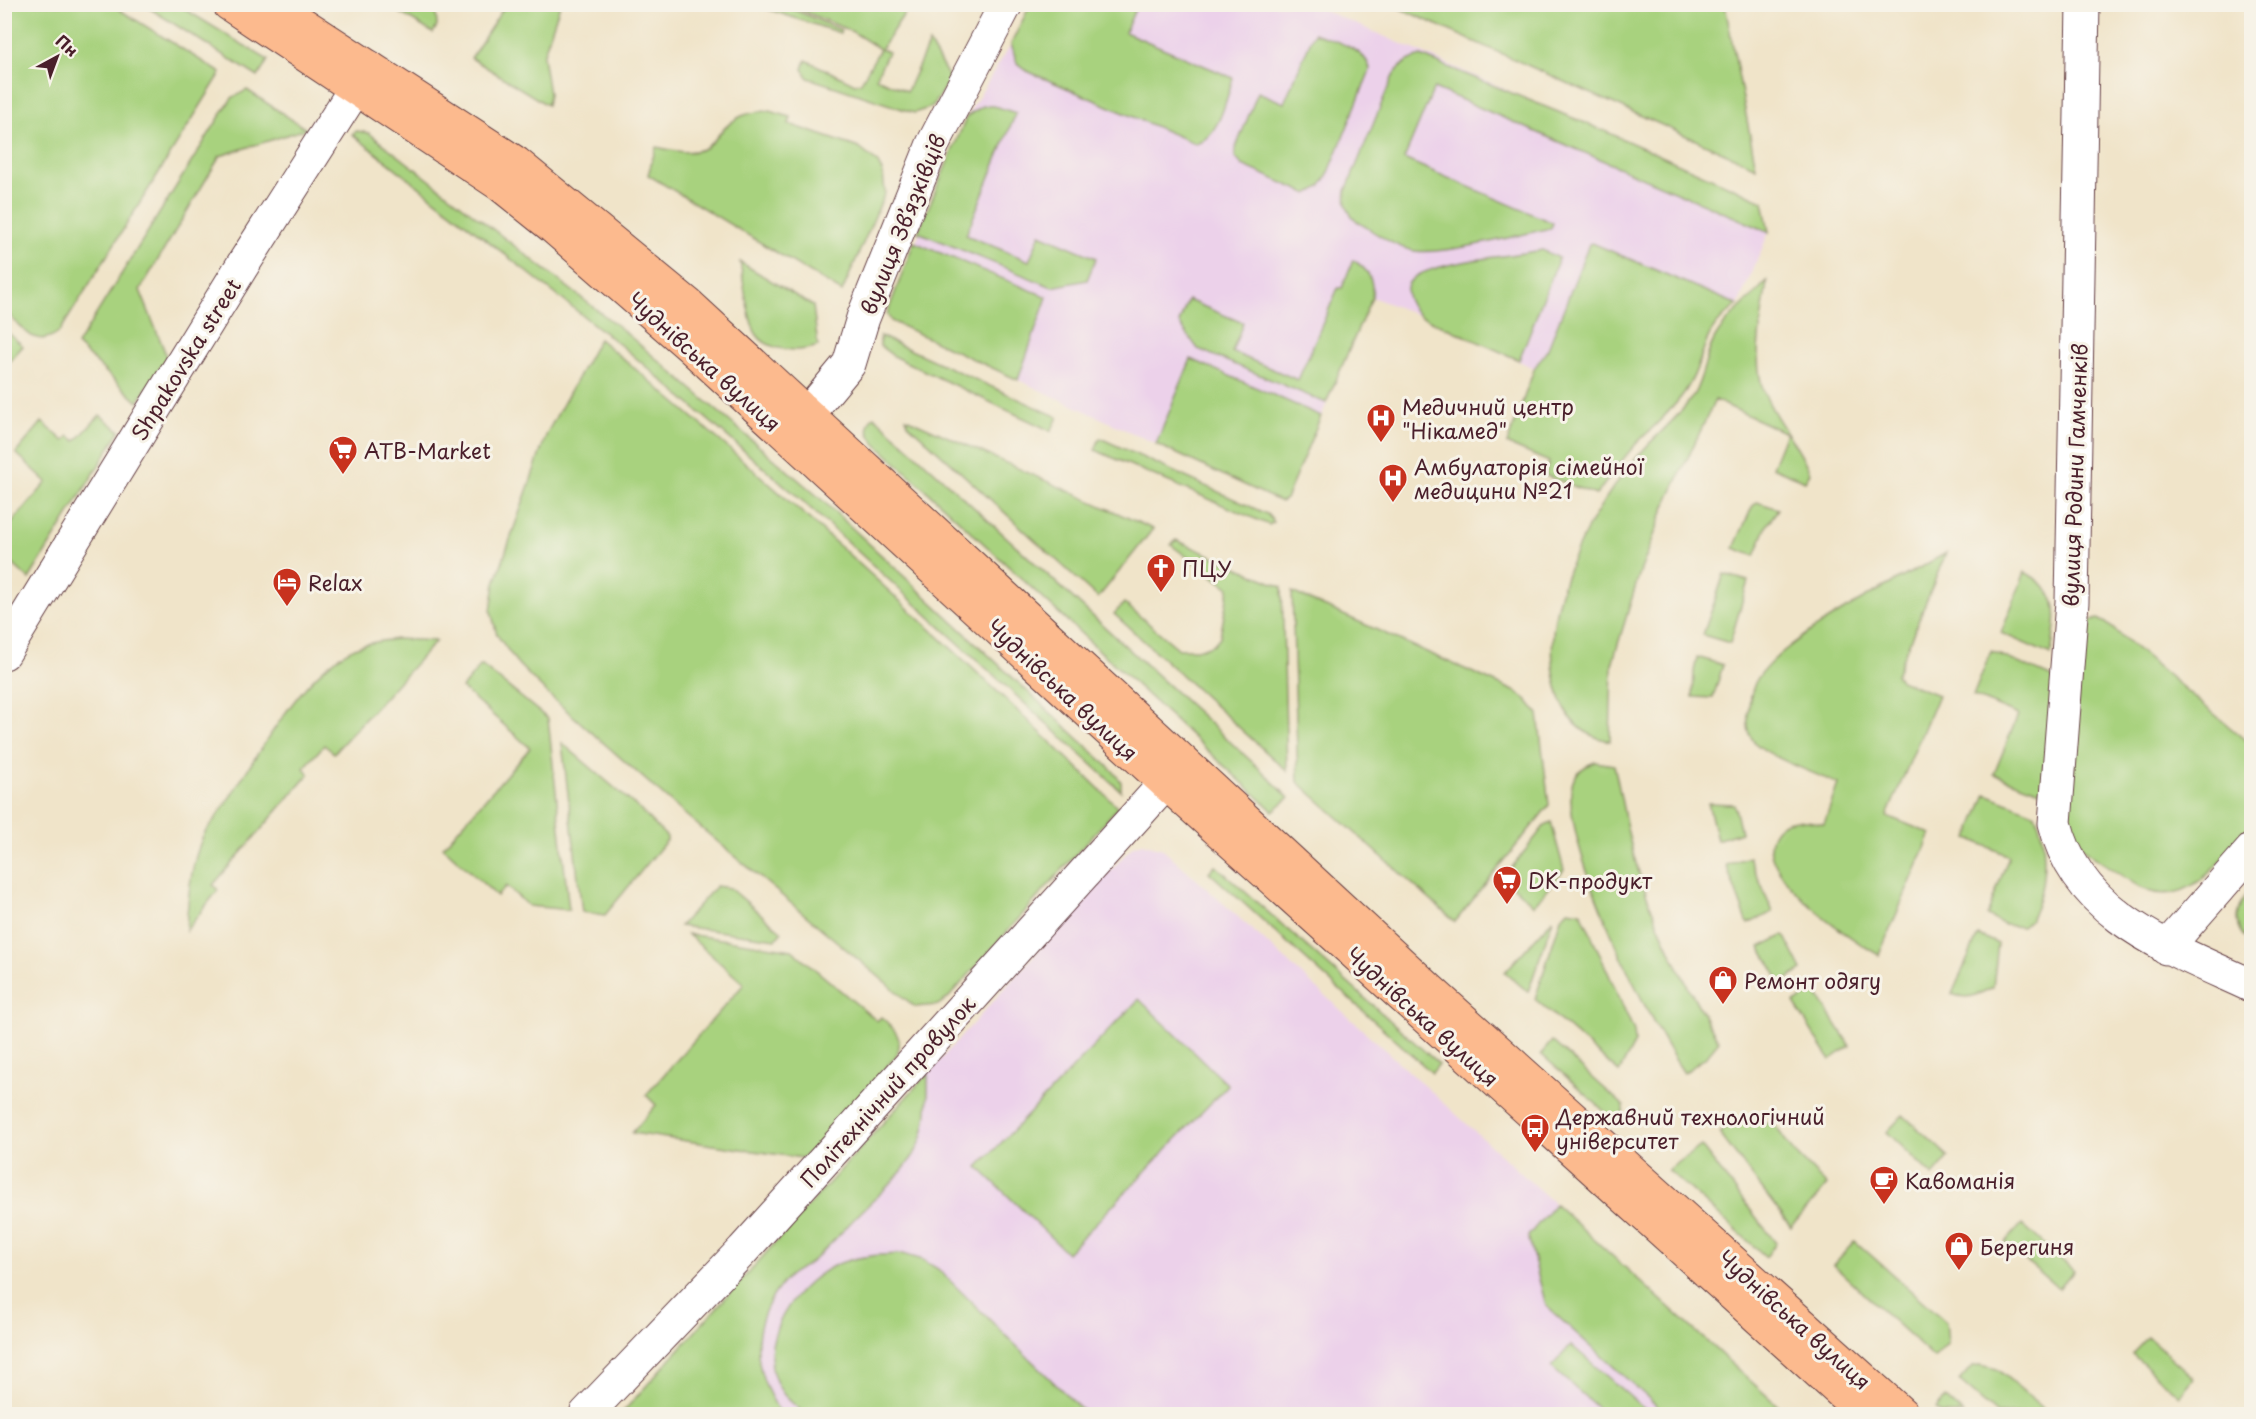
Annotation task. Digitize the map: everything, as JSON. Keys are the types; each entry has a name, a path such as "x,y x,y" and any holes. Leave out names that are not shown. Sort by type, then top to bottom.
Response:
{"main road":[{"name":"Чуднівська вулиця","path":"229,4 363,78 540,182 690,306 798,426 1865,1414"},
{"name":"Чуднівська вулиця","path":"272,4 363,78"},
{"name":"Чуднівська вулиця","path":"1174,774 1902,1414"}],"street":[{"name":"вулиця Звʼязківців","path":"798,426 849,364 863,318 933,144 1006,4"},
{"name":"вулиця Родини Гамченків","path":"2083,4 2072,602 2054,809 2060,845 2076,875 2122,921 2166,948 2252,986"},
{"name":"Shpakovska street","path":"4,652 248,256 363,78"},
{"name":"Політехнічний провулок","path":"586,1414 743,1250 1174,774"},
{"path":"2166,948 2252,849"}],"shaded area":[{"path":"1030,5 1312,5 1763,201 1769,232 1738,305 1714,325 1687,389 1657,424 1420,316 1372,297 1286,499 1281,502 891,321 887,314 967,116 1011,44"},
{"path":"1142,843 1163,849 1787,1414 621,1414 1133,846"}],"green space":[{"path":"5,4 112,5 221,73 60,331 43,339 30,335 5,311"},
{"path":"506,4 560,5 543,56 549,94 547,105 471,58"},
{"path":"144,5 178,5 268,60 258,77"},
{"path":"387,5 422,5 436,14 437,26 433,33"},
{"path":"755,5 783,5 841,30 840,33"},
{"path":"789,5 910,5 881,49 888,52 876,78 907,91 929,43 950,79 932,107 914,113 808,78 803,69 806,60 855,84 861,82 880,49 853,32"},
{"path":"1030,5 1137,5 1125,32 1233,78 1221,116 1211,133 1196,144 1027,71 1017,63 1011,44"},
{"path":"1392,5 1725,5 1756,167"},
{"path":"1314,33 1356,51 1363,56 1370,70 1328,175 1320,187 1308,194 1242,165 1235,157 1235,150 1258,92 1284,103"},
{"path":"1421,56 1600,129 1763,201 1769,232 1434,88 1404,159 1553,223 1551,228 1445,250 1415,251 1390,242 1352,217 1347,208 1346,191 1392,78 1404,64"},
{"path":"247,90 306,129 220,156 140,290 167,357 138,402 77,345 227,105 233,97"},
{"path":"983,106 994,106 1016,113 966,235 1029,261 1040,234 1096,258 1087,280 1052,287 918,232 967,116"},
{"path":"769,111 791,117 789,124 859,148 877,162 883,173 885,193 842,292 648,175 656,147 674,151 697,151 710,144 736,119 754,112"},
{"path":"357,131 369,133 619,327 821,499 1114,772 1121,782 1121,791 798,497 629,352 352,134"},
{"path":"914,242 1047,297 1018,380 891,321 887,314"},
{"path":"1592,243 1738,305 1715,326 1693,377 1681,397 1631,450 1596,495 1545,475 1549,462 1507,444 1535,367 1548,349 1589,244"},
{"path":"1542,250 1559,258 1519,360 1420,316 1409,302 1407,286 1415,277 1426,271 1458,263"},
{"path":"1353,260 1363,267 1369,276 1372,297 1326,403 1198,349 1179,323 1188,300 1243,323 1232,352 1298,380 1338,288 1342,288"},
{"path":"740,262 813,306 818,346 791,350 772,346 757,335 749,311"},
{"path":"1767,281 1759,336 1760,379 1769,403 1810,473 1805,481 1772,467 1786,433 1715,400 1666,504 1639,575 1612,664 1610,741 1590,735 1575,723 1564,707 1557,687 1553,656 1554,623 1561,591 1573,559 1588,528 1625,472 1689,402 1720,330"},
{"path":"5,330 23,346 5,366"},
{"path":"880,336 1058,417 1051,431 895,357 880,346"},
{"path":"599,339 799,509 992,686 1118,807 949,997 938,1005 915,1007 681,811 549,695 517,663 497,635 491,611 495,583 547,433"},
{"path":"1191,359 1321,416 1286,499 1281,502 1156,444"},
{"path":"100,415 120,431 29,579 5,557 5,531 47,482 16,453 42,422 64,441 69,436 76,441"},
{"path":"874,416 1289,798 1273,811 876,444 868,430 869,423"},
{"path":"906,418 1153,529 1098,598 908,424"},
{"path":"1100,438 1267,514 1274,522 1269,525 1095,450"},
{"path":"1757,502 1778,509 1767,525 1755,556 1734,548 1752,507"},
{"path":"1176,540 1282,587 1287,771 1114,614 1124,603 1179,649 1201,649 1214,644 1220,637 1229,588 1171,545"},
{"path":"1946,553 1896,675 1900,680 1938,695 1887,816 1931,834 1879,955 1846,934 1805,901 1787,882 1775,863 1770,846 1776,830 1786,822 1792,821 1824,824 1838,784 1784,760 1756,744 1748,726 1750,702 1755,683 1768,666 1788,648 1871,594"},
{"path":"2025,572 2047,589 2055,607 2056,617 2051,655 2001,633"},
{"path":"1724,574 1748,581 1730,643 1703,635"},
{"path":"1292,592 1514,691 1527,700 1538,714 1549,805 1455,922 1298,782"},
{"path":"2098,619 2106,623 2251,745 2251,825 2220,862 2194,885 2180,891 2164,894 2148,891 2134,884 2082,848 2073,835 2066,815 2082,624"},
{"path":"396,639 436,641 334,753 324,745 304,768 309,774 213,885 218,890 186,931 193,870 204,834 294,701 315,677 337,658 360,646"},
{"path":"1991,651 2055,679 2044,789 2040,791 1994,774 2018,715 1973,696"},
{"path":"1697,657 1723,665 1713,698 1693,697"},
{"path":"481,665 548,719 569,910 529,906 506,886 497,896 443,847 530,748 462,688"},
{"path":"562,743 638,808 667,837 667,840 605,915 582,912"},
{"path":"1595,762 1614,765 1630,841 1646,894 1679,970 1719,1041 1705,1058 1684,1073 1668,1048 1631,977 1595,894 1582,854 1573,819 1571,791 1578,773"},
{"path":"1986,794 2034,813 2039,824 2044,855 2041,890 2037,905 2022,927 2005,925 1987,916 2009,856 1968,838"},
{"path":"1708,803 1734,804 1741,832 1717,840"},
{"path":"1551,822 1564,870 1534,905 1506,880 1506,875 1545,825"},
{"path":"1749,857 1773,912 1748,924 1726,865"},
{"path":"1215,865 1439,1064 1432,1073 1209,872"},
{"path":"716,886 730,888 782,932 776,939 680,926"},
{"path":"2251,887 2251,944 2240,930 2237,917 2242,902"},
{"path":"1568,910 1581,912 1634,1031 1635,1042 1619,1072 1535,999 1561,918"},
{"path":"1553,919 1528,992 1505,972"},
{"path":"687,934 792,950 877,1021 881,1017 897,1034 899,1044 896,1056 812,1151 802,1158 632,1133 656,1105 646,1095 744,984"},
{"path":"1784,935 1802,970 1781,983 1760,947"},
{"path":"1978,935 1998,944 1993,987 1968,997 1952,994"},
{"path":"1815,991 1850,1046 1830,1060 1794,1003"},
{"path":"1139,999 1228,1085 1067,1253 978,1167"},
{"path":"1552,1041 1624,1106 1623,1112 1614,1120 1541,1054"},
{"path":"928,1073 925,1125 915,1153 889,1185 823,1251 788,1277 775,1293 766,1310 760,1327 759,1362 763,1379 781,1414 621,1414"},
{"path":"1903,1115 1949,1157 1933,1176 1887,1132"},
{"path":"1738,1119 1774,1124 1793,1151 1827,1185 1791,1227 1719,1133"},
{"path":"1701,1146 1776,1243 1766,1257 1668,1170"},
{"path":"1555,1204 1787,1414 1666,1414 1546,1306 1528,1236"},
{"path":"2022,1224 2074,1271 2059,1289 2005,1243"},
{"path":"1855,1241 1946,1322 1948,1343 1934,1358 1833,1265"},
{"path":"903,1254 923,1260 938,1269 1086,1414 805,1414 782,1392 773,1374 771,1354 775,1334 783,1315 809,1282 826,1270 850,1260"},
{"path":"2148,1337 2194,1378 2179,1396 2132,1354"},
{"path":"1571,1345 1650,1414 1605,1414 1551,1367"},
{"path":"1979,1365 1997,1369 2050,1414 1997,1414 1959,1381 1972,1366"},
{"path":"1945,1398 1963,1414 1942,1414 1936,1409"}],"place":[{"name":"Медичний центр \"Нікамед\"","path":"1381,444"},
{"name":"ATB-Market","path":"343,476"},
{"name":"Амбулаторія сімейної медицини №21","path":"1393,504"},
{"name":"ПЦУ","path":"1161,594"},
{"name":"Relax","path":"287,608"},
{"name":"DK-продукт","path":"1507,906"},
{"name":"Ремонт одягу","path":"1723,1006"},
{"name":"Державний технологiчний університет","path":"1535,1154"},
{"name":"Кавоманія","path":"1884,1206"},
{"name":"Берегиня","path":"1959,1272"}]}
